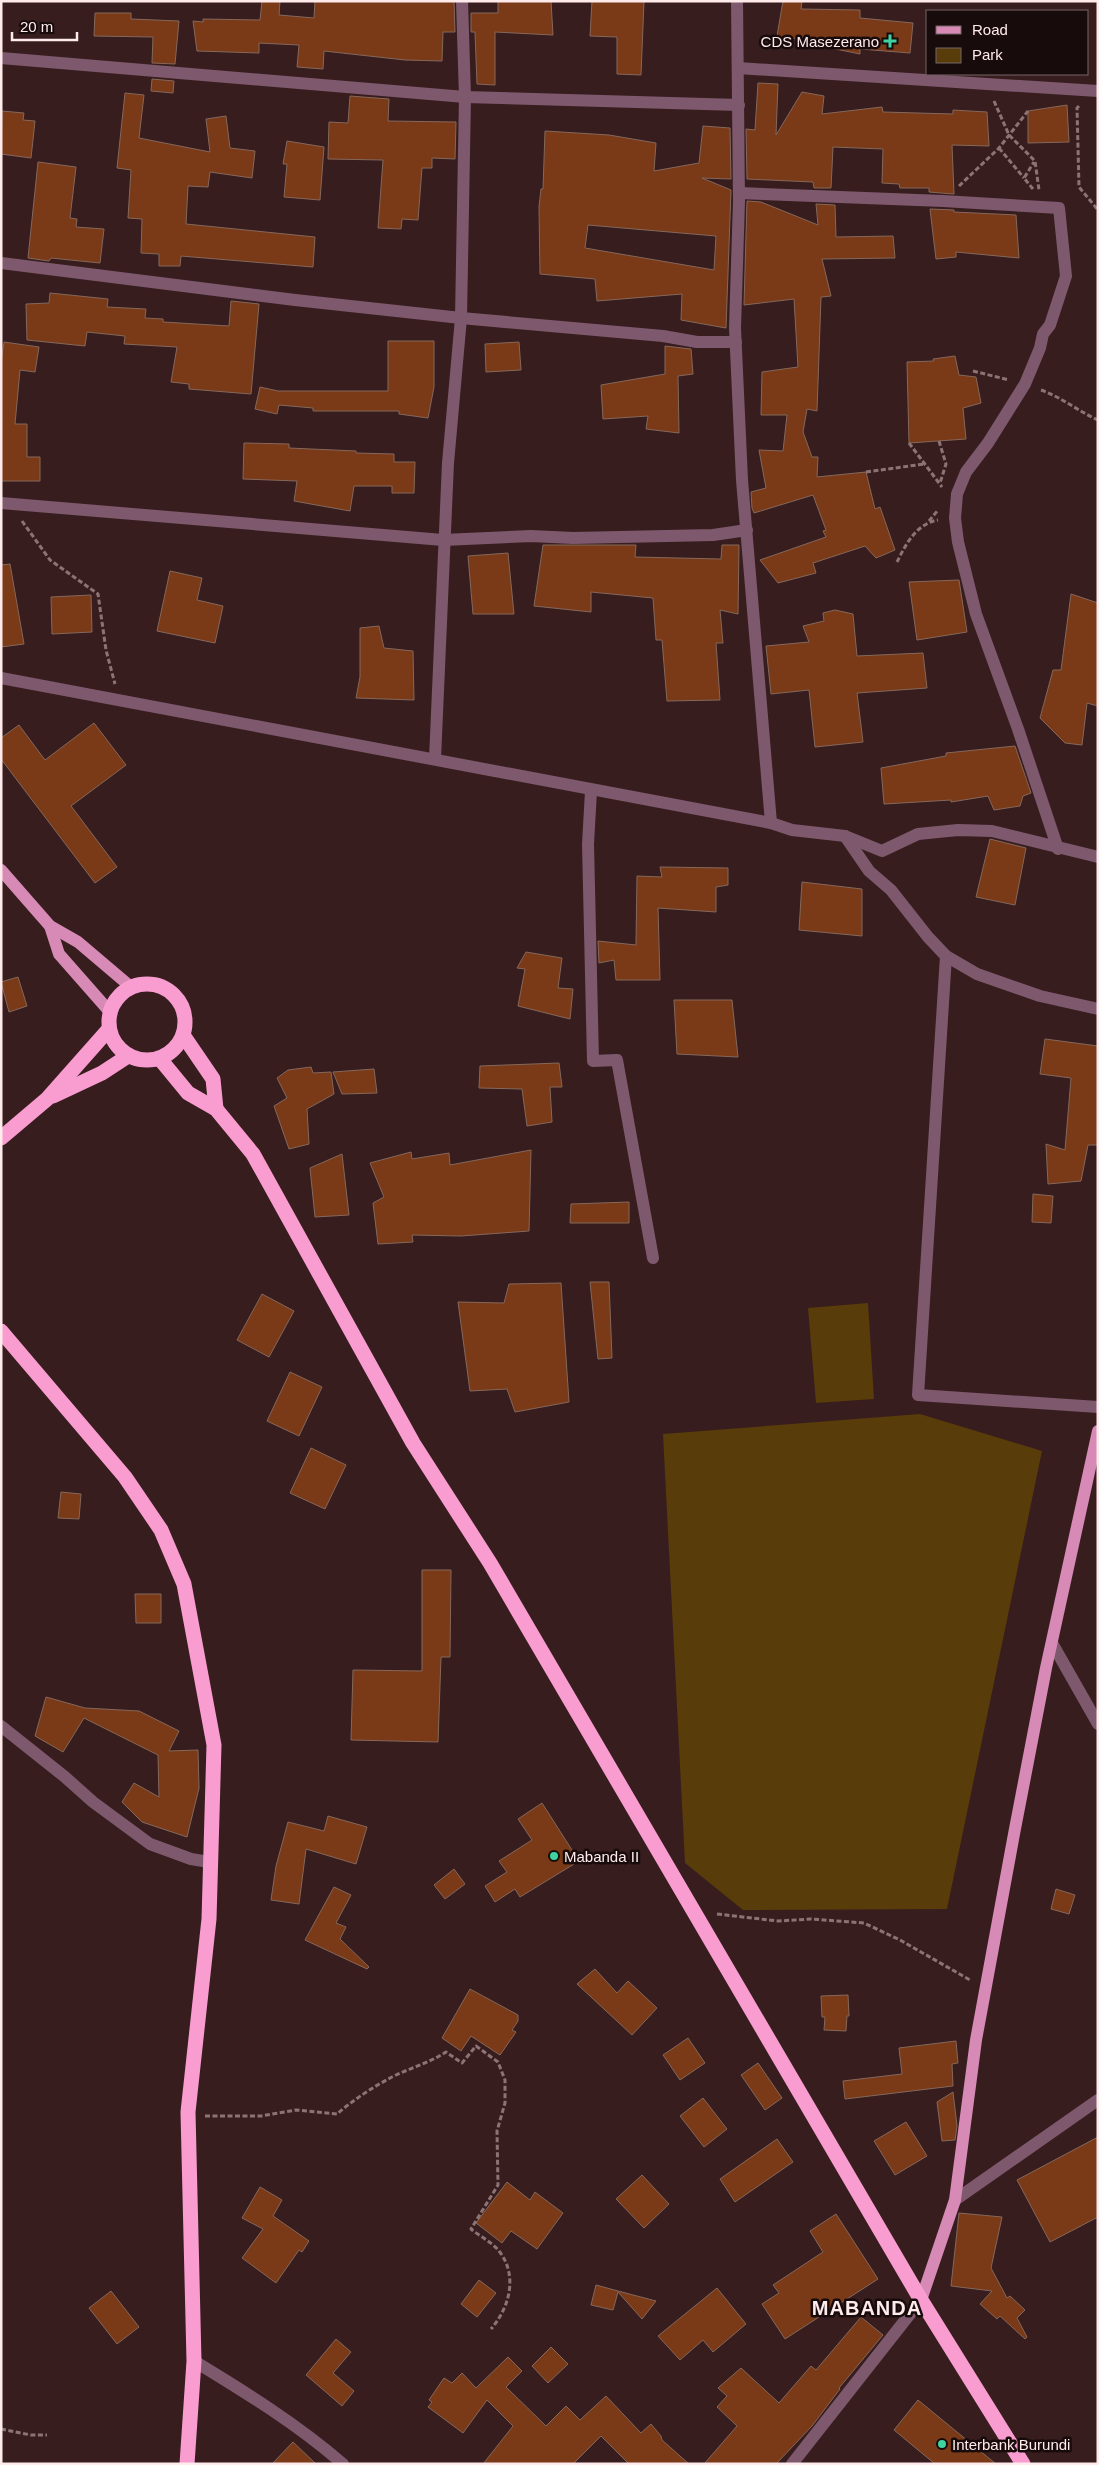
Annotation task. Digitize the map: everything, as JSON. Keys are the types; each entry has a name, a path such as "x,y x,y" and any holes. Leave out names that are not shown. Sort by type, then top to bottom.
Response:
{"highway":[{"path":"143,984 156,985 168,990 178,998 185,1016 183,1035 174,1050 160,1059 141,1060 128,1056 114,1042 109,1029 110,1012 118,997 131,987 143,984"},
{"path":"1,1138 47,1099 109,1029"},
{"path":"183,1035 213,1079 216,1109"},
{"path":"47,1099 102,1073 128,1056"},
{"path":"160,1059 188,1093 216,1109 253,1154 413,1443 490,1563 921,2300 1022,2464"},
{"path":"1,1331 126,1476 161,1530 184,1584 214,1745 214,1799 209,1862 209,1919 188,2112 194,2361 187,2464"}],"main road":[{"path":"1,870 50,926 78,942 131,987"},
{"path":"50,926 59,954 110,1012"},
{"path":"921,2300 955,2200 976,2040 1052,1643 1098,1431"}],"street":[{"path":"435,759 443,540 461,318 465,97 462,1"},
{"path":"737,1 739,105 736,342 742,480 771,823"},
{"path":"1,58 465,97 739,105"},
{"path":"738,68 1098,91"},
{"path":"738,193 943,201 1060,208 1066,276 1050,325 1043,334 1040,348 1025,384 988,443 966,472 957,494 955,521 958,542 976,614 1018,729 1058,849"},
{"path":"1,263 264,297 461,318 663,336 696,342 736,342"},
{"path":"5,504 443,540 531,536 573,538 713,536 747,530"},
{"path":"1,678 121,702 435,759 591,791 771,823 792,830 844,836 882,851 918,834 958,830 992,831 1098,858"},
{"path":"591,791 588,844 592,1061 617,1060 653,1258"},
{"path":"844,836 869,872 892,890 928,937 946,956 986,977 1040,996 1098,1009"},
{"path":"946,956 918,1395 1098,1407"},
{"path":"1052,1643 1098,1724"},
{"path":"1,1726 93,1802 150,1844 192,1859 209,1862"},
{"path":"955,2200 1098,2100"},
{"path":"792,2464 921,2300"},
{"path":"194,2361 252,2395 322,2446 343,2464"}],"path":[{"path":"987,84 1009,135 1035,161 1041,198 999,148"},
{"path":"1084,103 1076,108 1079,187 1098,210"},
{"path":"943,201 999,148 1028,111"},
{"path":"1024,178 1035,161"},
{"path":"973,371 1025,384 1054,395 1073,408 1098,420"},
{"path":"939,441 946,464 940,484"},
{"path":"909,444 956,505"},
{"path":"866,472 925,464"},
{"path":"5,504 50,560 98,594 106,650 121,702"},
{"path":"897,562 908,540 928,522 943,519 955,521"},
{"path":"694,1912 778,1921 811,1919 864,1923 900,1940 986,1990"},
{"path":"188,2112 198,2116 261,2116 296,2110 337,2114 349,2104 392,2077 431,2062 446,2052 462,2063 476,2046 498,2062 505,2080 505,2103 497,2131 498,2185 471,2229 498,2250 510,2269 510,2292 500,2319 491,2329"},
{"path":"1,2428 47,2435"}],"green space":[{"path":"868,1303 874,1399 816,1403 808,1308"},
{"path":"920,1414 1042,1451 947,1909 743,1910 685,1863 663,1434"}],"building":[{"path":"262,1 280,1 279,15 314,18 315,1 454,1 455,32 443,32 442,61 405,60 324,51 323,69 297,67 299,45 259,43 259,53 197,51 193,21 203,22 203,19 260,20"},
{"path":"498,1 551,1 553,35 495,32 495,85 477,84 475,32 471,32 471,13 498,13"},
{"path":"592,1 644,1 641,75 617,74 617,37 590,36"},
{"path":"783,1 802,1 801,9 860,10 860,18 913,23 910,53 860,49 860,54 816,45 816,42 777,36"},
{"path":"95,13 131,13 131,19 179,21 175,64 152,63 153,37 94,36"},
{"path":"152,79 174,81 173,93 151,91"},
{"path":"758,83 778,84 776,135 802,92 824,96 822,114 882,107 883,112 953,114 953,110 987,112 989,146 952,145 954,194 929,192 929,188 900,188 899,184 882,183 883,149 833,147 831,188 814,188 813,182 747,179 746,129 755,130"},
{"path":"125,93 144,95 139,138 210,152 206,119 226,116 230,148 255,151 252,178 210,172 208,187 188,186 186,224 315,237 313,267 181,256 180,266 159,266 159,254 141,253 142,219 128,218 131,170 117,168"},
{"path":"350,96 389,99 388,121 456,122 455,159 432,158 432,168 422,168 418,220 402,219 401,229 378,228 383,160 328,159 329,122 348,123"},
{"path":"1067,105 1069,142 1028,143 1028,111"},
{"path":"2,111 24,113 23,120 35,121 31,158 1,154"},
{"path":"703,126 730,128 731,179 702,178 731,190 726,328 681,320 682,294 597,301 595,279 540,274 539,207 541,189 543,189 545,131 609,135 656,143 654,171 699,163","holes":["588,225 716,236 714,270 585,248"]},
{"path":"287,141 324,147 320,200 284,197 287,164 283,164"},
{"path":"38,162 76,167 70,218 77,219 76,227 104,229 100,263 51,258 49,261 28,258"},
{"path":"747,201 761,202 818,225 816,204 835,205 836,237 893,236 895,258 822,259 831,296 821,297 817,411 807,409 803,432 812,457 818,457 817,477 866,472 875,509 880,507 895,550 876,558 865,546 813,563 816,573 778,583 760,560 826,537 823,531 826,530 813,495 754,513 752,508 751,492 766,488 759,450 783,451 787,415 761,415 762,372 798,367 794,299 744,305"},
{"path":"930,209 1016,215 1019,258 956,252 956,257 936,259"},
{"path":"50,293 108,299 107,307 146,309 145,318 163,319 163,322 229,326 231,301 259,304 251,394 189,389 189,384 171,382 177,347 124,344 125,336 87,332 85,346 27,340 26,304 49,303"},
{"path":"388,341 434,341 434,387 428,418 399,414 399,411 313,411 313,408 279,405 277,414 255,409 260,387 278,391 388,391"},
{"path":"4,342 39,347 35,372 20,370 15,424 27,424 27,457 40,457 40,481 1,481 1,362"},
{"path":"519,342 521,370 486,372 485,344"},
{"path":"665,346 691,349 693,374 678,376 679,433 646,429 648,416 603,419 601,385 665,374"},
{"path":"955,356 959,375 976,377 981,403 963,408 966,439 909,443 907,362 934,361 933,359"},
{"path":"244,443 289,444 289,448 394,454 394,462 415,462 414,493 392,493 392,486 354,486 350,511 294,501 297,481 243,479"},
{"path":"543,545 636,545 635,557 721,559 722,545 739,545 738,614 720,610 723,643 716,643 720,700 667,701 662,640 656,640 653,598 591,592 591,612 534,606"},
{"path":"508,553 514,614 473,614 468,556"},
{"path":"10,564 24,644 1,647 1,565"},
{"path":"170,571 202,578 197,600 223,606 215,643 157,631"},
{"path":"959,580 967,632 917,640 909,582"},
{"path":"1071,594 1098,603 1098,706 1087,703 1082,745 1065,743 1040,718 1053,670 1061,670"},
{"path":"91,595 92,632 52,634 51,597"},
{"path":"835,610 853,614 857,656 923,653 927,688 857,693 863,742 815,747 809,690 771,694 766,646 809,642 803,626 824,621 823,613"},
{"path":"379,626 384,648 413,651 414,700 356,698 360,677 360,628"},
{"path":"94,723 126,765 71,806 117,867 95,883 1,759 1,738 19,725 45,760"},
{"path":"1015,746 1031,793 1023,796 1020,806 994,810 988,796 951,802 951,800 884,804 881,768 946,756 946,753"},
{"path":"990,839 1026,848 1015,905 976,897"},
{"path":"660,867 728,868 728,885 716,887 716,912 658,908 660,980 616,980 614,960 599,963 598,941 636,945 637,876 662,877"},
{"path":"802,882 862,889 862,936 799,930"},
{"path":"526,952 562,958 558,988 573,989 570,1019 518,1006 525,969 517,968"},
{"path":"18,977 27,1006 9,1012 1,982"},
{"path":"674,1000 732,1000 738,1057 677,1054"},
{"path":"1045,1039 1098,1046 1098,1145 1088,1145 1081,1181 1048,1184 1046,1144 1065,1150 1071,1078 1040,1074"},
{"path":"559,1063 562,1087 550,1087 552,1122 527,1126 522,1089 479,1088 480,1066"},
{"path":"311,1067 313,1073 331,1072 334,1094 307,1109 309,1144 289,1149 274,1106 287,1098 277,1078 288,1070"},
{"path":"374,1069 377,1093 342,1094 333,1072"},
{"path":"531,1150 529,1231 461,1236 412,1235 413,1242 378,1244 373,1203 384,1197 370,1163 411,1152 412,1159 449,1153 450,1165"},
{"path":"342,1154 349,1215 315,1217 310,1168"},
{"path":"1033,1194 1053,1196 1051,1223 1032,1222"},
{"path":"629,1202 629,1223 570,1223 571,1204"},
{"path":"590,1282 609,1282 612,1358 598,1359"},
{"path":"561,1283 569,1402 515,1412 507,1389 470,1391 458,1302 504,1303 509,1284"},
{"path":"262,1294 294,1311 269,1357 237,1340"},
{"path":"290,1372 322,1387 299,1436 267,1421"},
{"path":"311,1448 346,1465 325,1509 290,1493"},
{"path":"61,1492 81,1494 79,1519 58,1518"},
{"path":"422,1570 451,1570 450,1657 441,1657 438,1742 351,1740 353,1670 422,1671"},
{"path":"135,1594 161,1594 161,1623 136,1623"},
{"path":"46,1697 85,1708 139,1711 179,1731 169,1751 198,1750 199,1788 187,1837 142,1822 122,1802 134,1783 159,1797 158,1755 84,1718 63,1752 35,1736"},
{"name":"Mabanda II","path":"542,1803 579,1861 520,1897 515,1889 495,1902 485,1886 507,1872 499,1861 532,1840 518,1819"},
{"path":"328,1816 367,1827 356,1864 306,1849 299,1904 271,1900 276,1866 288,1822 324,1831"},
{"path":"454,1869 465,1884 445,1899 434,1885"},
{"path":"334,1887 351,1895 336,1923 346,1927 340,1939 369,1967 367,1969 305,1940"},
{"path":"1056,1889 1075,1895 1069,1914 1051,1909"},
{"path":"595,1969 617,1993 628,1981 657,2008 632,2035 577,1984"},
{"path":"470,1989 518,2015 518,2021 512,2030 516,2032 500,2055 471,2036 461,2051 442,2038"},
{"path":"848,1995 849,2016 847,2016 846,2031 824,2030 825,2017 822,2017 821,1996"},
{"path":"688,2038 705,2063 680,2080 663,2055"},
{"path":"956,2041 958,2063 952,2064 953,2086 845,2099 843,2081 902,2074 899,2048"},
{"path":"758,2063 782,2098 765,2110 741,2075"},
{"path":"953,2092 957,2126 955,2140 942,2141 937,2102"},
{"path":"703,2098 727,2129 704,2147 680,2116"},
{"path":"906,2122 927,2156 895,2175 874,2141"},
{"path":"1098,2137 1098,2217 1050,2242 1017,2180"},
{"path":"777,2139 793,2162 735,2202 720,2179"},
{"path":"642,2175 669,2204 644,2228 616,2199"},
{"path":"507,2182 530,2200 535,2192 563,2213 537,2249 511,2231 502,2243 476,2223"},
{"path":"260,2187 282,2200 273,2216 309,2241 302,2252 299,2250 276,2283 242,2258 263,2229 242,2218"},
{"path":"959,2213 1002,2217 991,2268 1007,2298 1010,2296 1025,2310 1017,2318 1027,2337 1025,2339 1000,2316 997,2319 980,2304 992,2291 951,2286"},
{"path":"836,2214 878,2279 785,2339 762,2304 779,2293 773,2285 823,2252 810,2231"},
{"path":"479,2280 496,2293 477,2317 461,2304"},
{"path":"596,2285 656,2301 642,2319 618,2292 613,2310 591,2305"},
{"path":"717,2288 746,2324 713,2352 703,2340 680,2360 658,2336"},
{"path":"111,2291 139,2327 117,2344 89,2308"},
{"path":"861,2317 883,2335 839,2388 812,2426 776,2464 704,2464 737,2426 717,2407 727,2396 718,2388 741,2368 779,2403 811,2366 816,2370"},
{"path":"336,2339 351,2352 333,2373 354,2391 342,2406 306,2375"},
{"path":"551,2347 568,2364 548,2383 532,2366"},
{"path":"508,2357 522,2371 506,2387 546,2426 566,2406 580,2420 606,2396 641,2433 651,2424 662,2440 689,2464 629,2464 601,2436 573,2464 483,2464 513,2426 487,2400 463,2433 428,2407 432,2402 429,2400 444,2378 452,2383 462,2373 476,2388"},
{"name":"Interbank Burundi","path":"918,2400 996,2464 935,2464 894,2430"},
{"path":"293,2442 316,2464 272,2464"}],"place":[{"name":"CDS Masezerano","path":"890,41"},
{"name":"Mabanda II","path":"554,1856"},
{"name":"Interbank Burundi","path":"942,2444"}],"district":[{"name":"MABANDA","path":"867,2308"}]}
